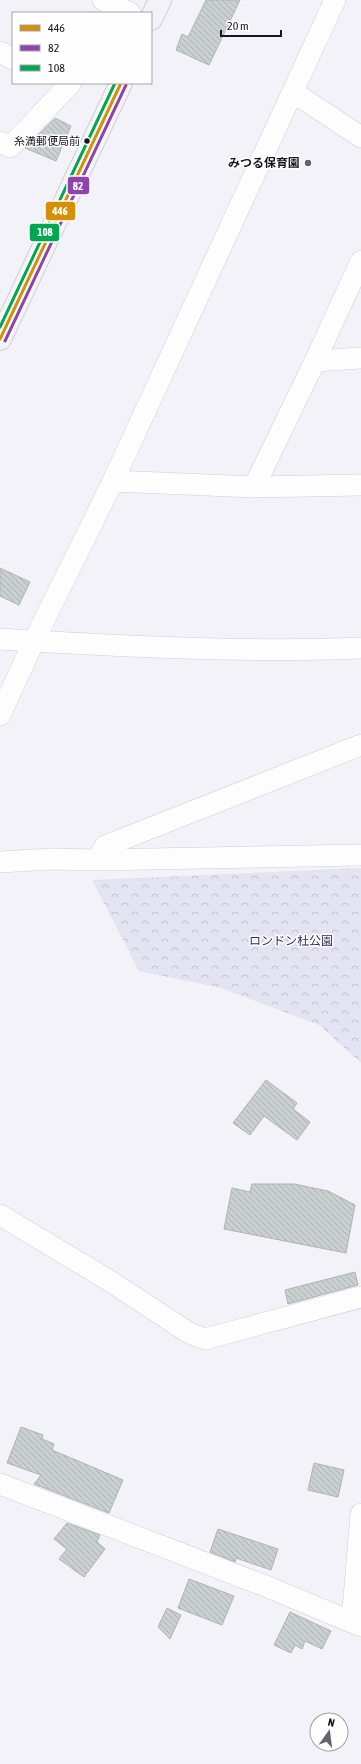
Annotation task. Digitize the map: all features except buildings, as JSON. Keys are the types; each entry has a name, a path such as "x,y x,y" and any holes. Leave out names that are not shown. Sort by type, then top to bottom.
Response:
{"main road":[{"path":"152,17 160,0"},
{"path":"0,339 121,84"}],"street":[{"path":"103,0 128,12"},
{"path":"0,715 34,641 113,481 335,0"},
{"path":"0,52 12,58"},
{"path":"0,142 10,147 66,84"},
{"path":"293,92 361,137"},
{"path":"254,487 315,361 361,261"},
{"path":"315,361 361,358"},
{"path":"113,481 254,487 361,485"},
{"path":"0,639 193,650 297,651 361,648"},
{"path":"97,860 105,846 361,745"},
{"path":"0,862 51,859 97,860 361,855"},
{"path":"0,1215 110,1282 189,1333 205,1339 361,1296"},
{"path":"0,1484 170,1549 356,1624 361,1514"}],"green space":[{"name":"ロンドン杜公園","path":"361,868 361,1063 319,1025 221,988 139,971 92,880"}],"transit line":[{"name":"108","path":"0,327 115,84"},
{"name":"446","path":"0,339 121,84"},
{"name":"82","path":"5,341 126,85"}],"place":[{"name":"糸満郵便局前","path":"87,141"},
{"name":"みつる保育園","path":"308,163"}]}
